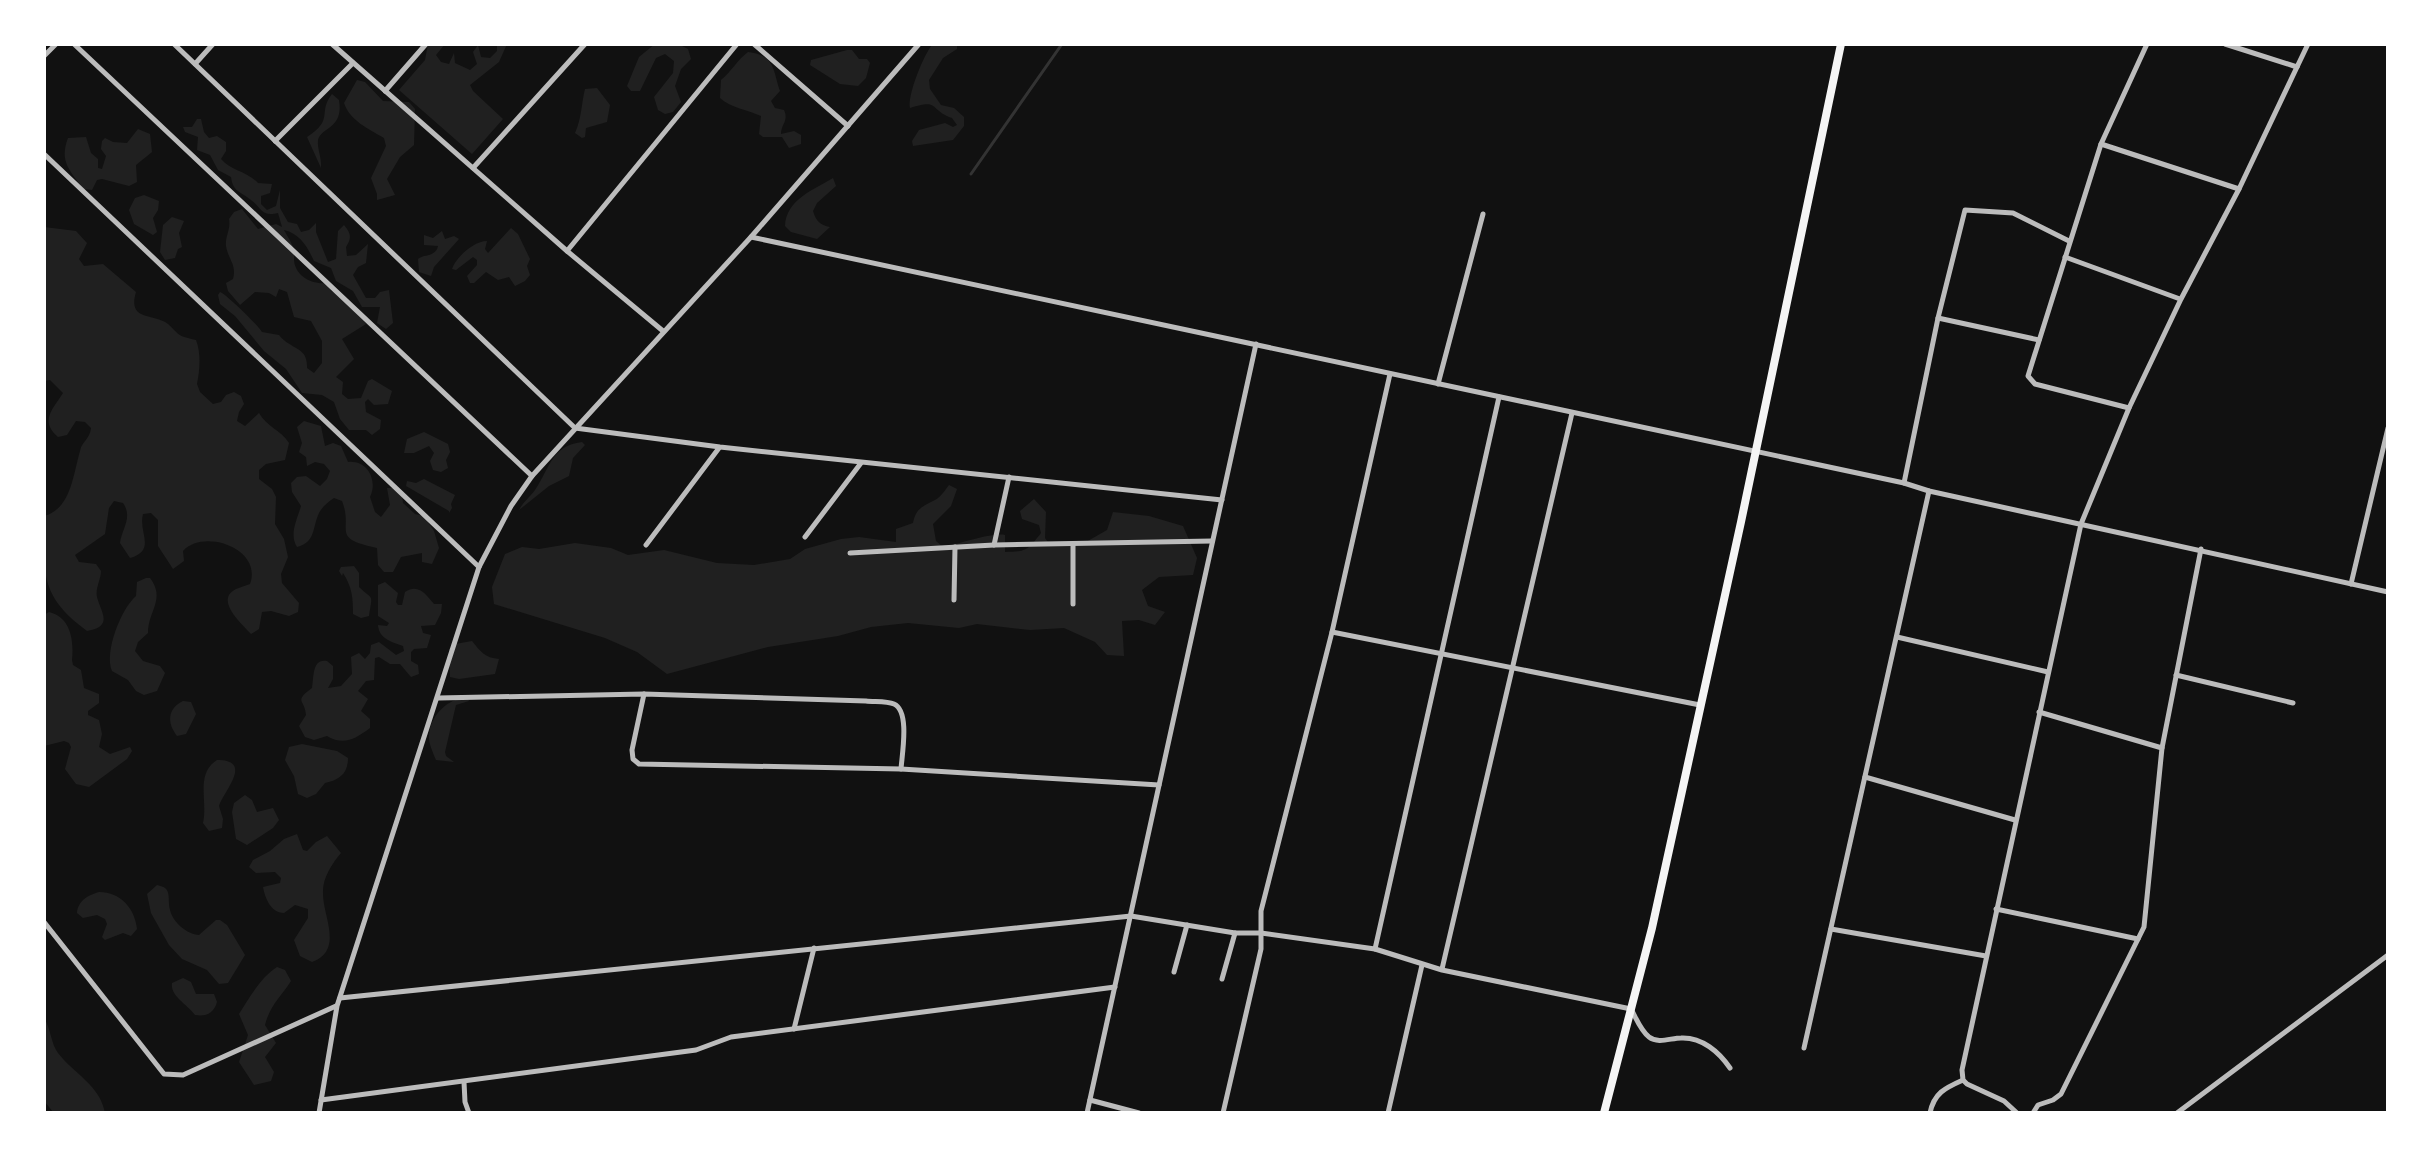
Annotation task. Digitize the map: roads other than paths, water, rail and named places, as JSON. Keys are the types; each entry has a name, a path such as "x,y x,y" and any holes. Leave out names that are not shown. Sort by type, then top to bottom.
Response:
{"main road":[{"path":"1604,1113 1642,972 1841,44"}],"street":[{"path":"44,56 56,44"},
{"path":"74,44 532,476"},
{"path":"174,44 575,428 720,447 1222,500"},
{"path":"195,64 213,44"},
{"path":"332,44 567,251 663,331"},
{"path":"385,91 426,44"},
{"path":"473,168 585,44"},
{"path":"567,251 737,44"},
{"path":"754,44 848,126"},
{"path":"319,1113 337,1006 479,567 511,506 532,476 751,237 919,44"},
{"path":"2129,408 2035,384 2028,376 2101,144 2147,44"},
{"path":"2225,44 2297,67"},
{"path":"2017,1113 2004,1101 1967,1084 1963,1080 1962,1070 2081,524 2129,408 2308,44"},
{"path":"275,141 353,63"},
{"path":"2101,144 2239,189"},
{"path":"44,154 479,567"},
{"path":"1904,483 1938,318 1965,210 2013,213 2069,242"},
{"path":"1438,384 1483,214"},
{"path":"751,237 1904,483 2388,592"},
{"path":"2065,257 2181,299"},
{"path":"1938,318 2039,340"},
{"path":"1087,1113 1256,344"},
{"path":"1223,1113 1261,949 1261,911 1332,632 1390,374"},
{"path":"1375,949 1499,397"},
{"path":"1442,970 1572,413"},
{"path":"2351,584 2388,428"},
{"path":"646,545 720,447"},
{"path":"805,537 861,462"},
{"path":"994,545 1009,477"},
{"path":"1804,1048 1929,491"},
{"path":"850,553 994,545 1213,541"},
{"path":"1073,544 1073,604"},
{"path":"954,600 955,547"},
{"path":"2033,1113 2038,1105 2061,1094 2144,927 2162,748 2201,549"},
{"path":"1332,632 1701,705"},
{"path":"1897,637 2048,672"},
{"path":"2176,675 2293,703"},
{"path":"438,698 644,694 894,704 904,720 901,769"},
{"path":"644,694 632,750 633,759 639,764 901,769 1159,785"},
{"path":"2039,712 2162,748"},
{"path":"1865,777 2015,820"},
{"path":"1996,909 2138,939"},
{"path":"340,998 1131,916 1235,933 1261,933 1375,949 1442,970 1631,1009 1650,1038 1688,1038 1699,1042 1722,1055 1730,1068"},
{"path":"44,922 164,1074 183,1075 337,1006"},
{"path":"1174,972 1187,925"},
{"path":"1831,929 1986,956"},
{"path":"1222,979 1235,933"},
{"path":"794,1029 814,948"},
{"path":"2177,1113 2388,955"},
{"path":"1388,1113 1422,965"},
{"path":"321,1100 696,1050 731,1037 1115,987"},
{"path":"1930,1113 1932,1101 1942,1089 1963,1080"},
{"path":"464,1082 469,1113"},
{"path":"1090,1100 1139,1113"}],"waterway":[{"path":"971,174 1062,44"}]}
